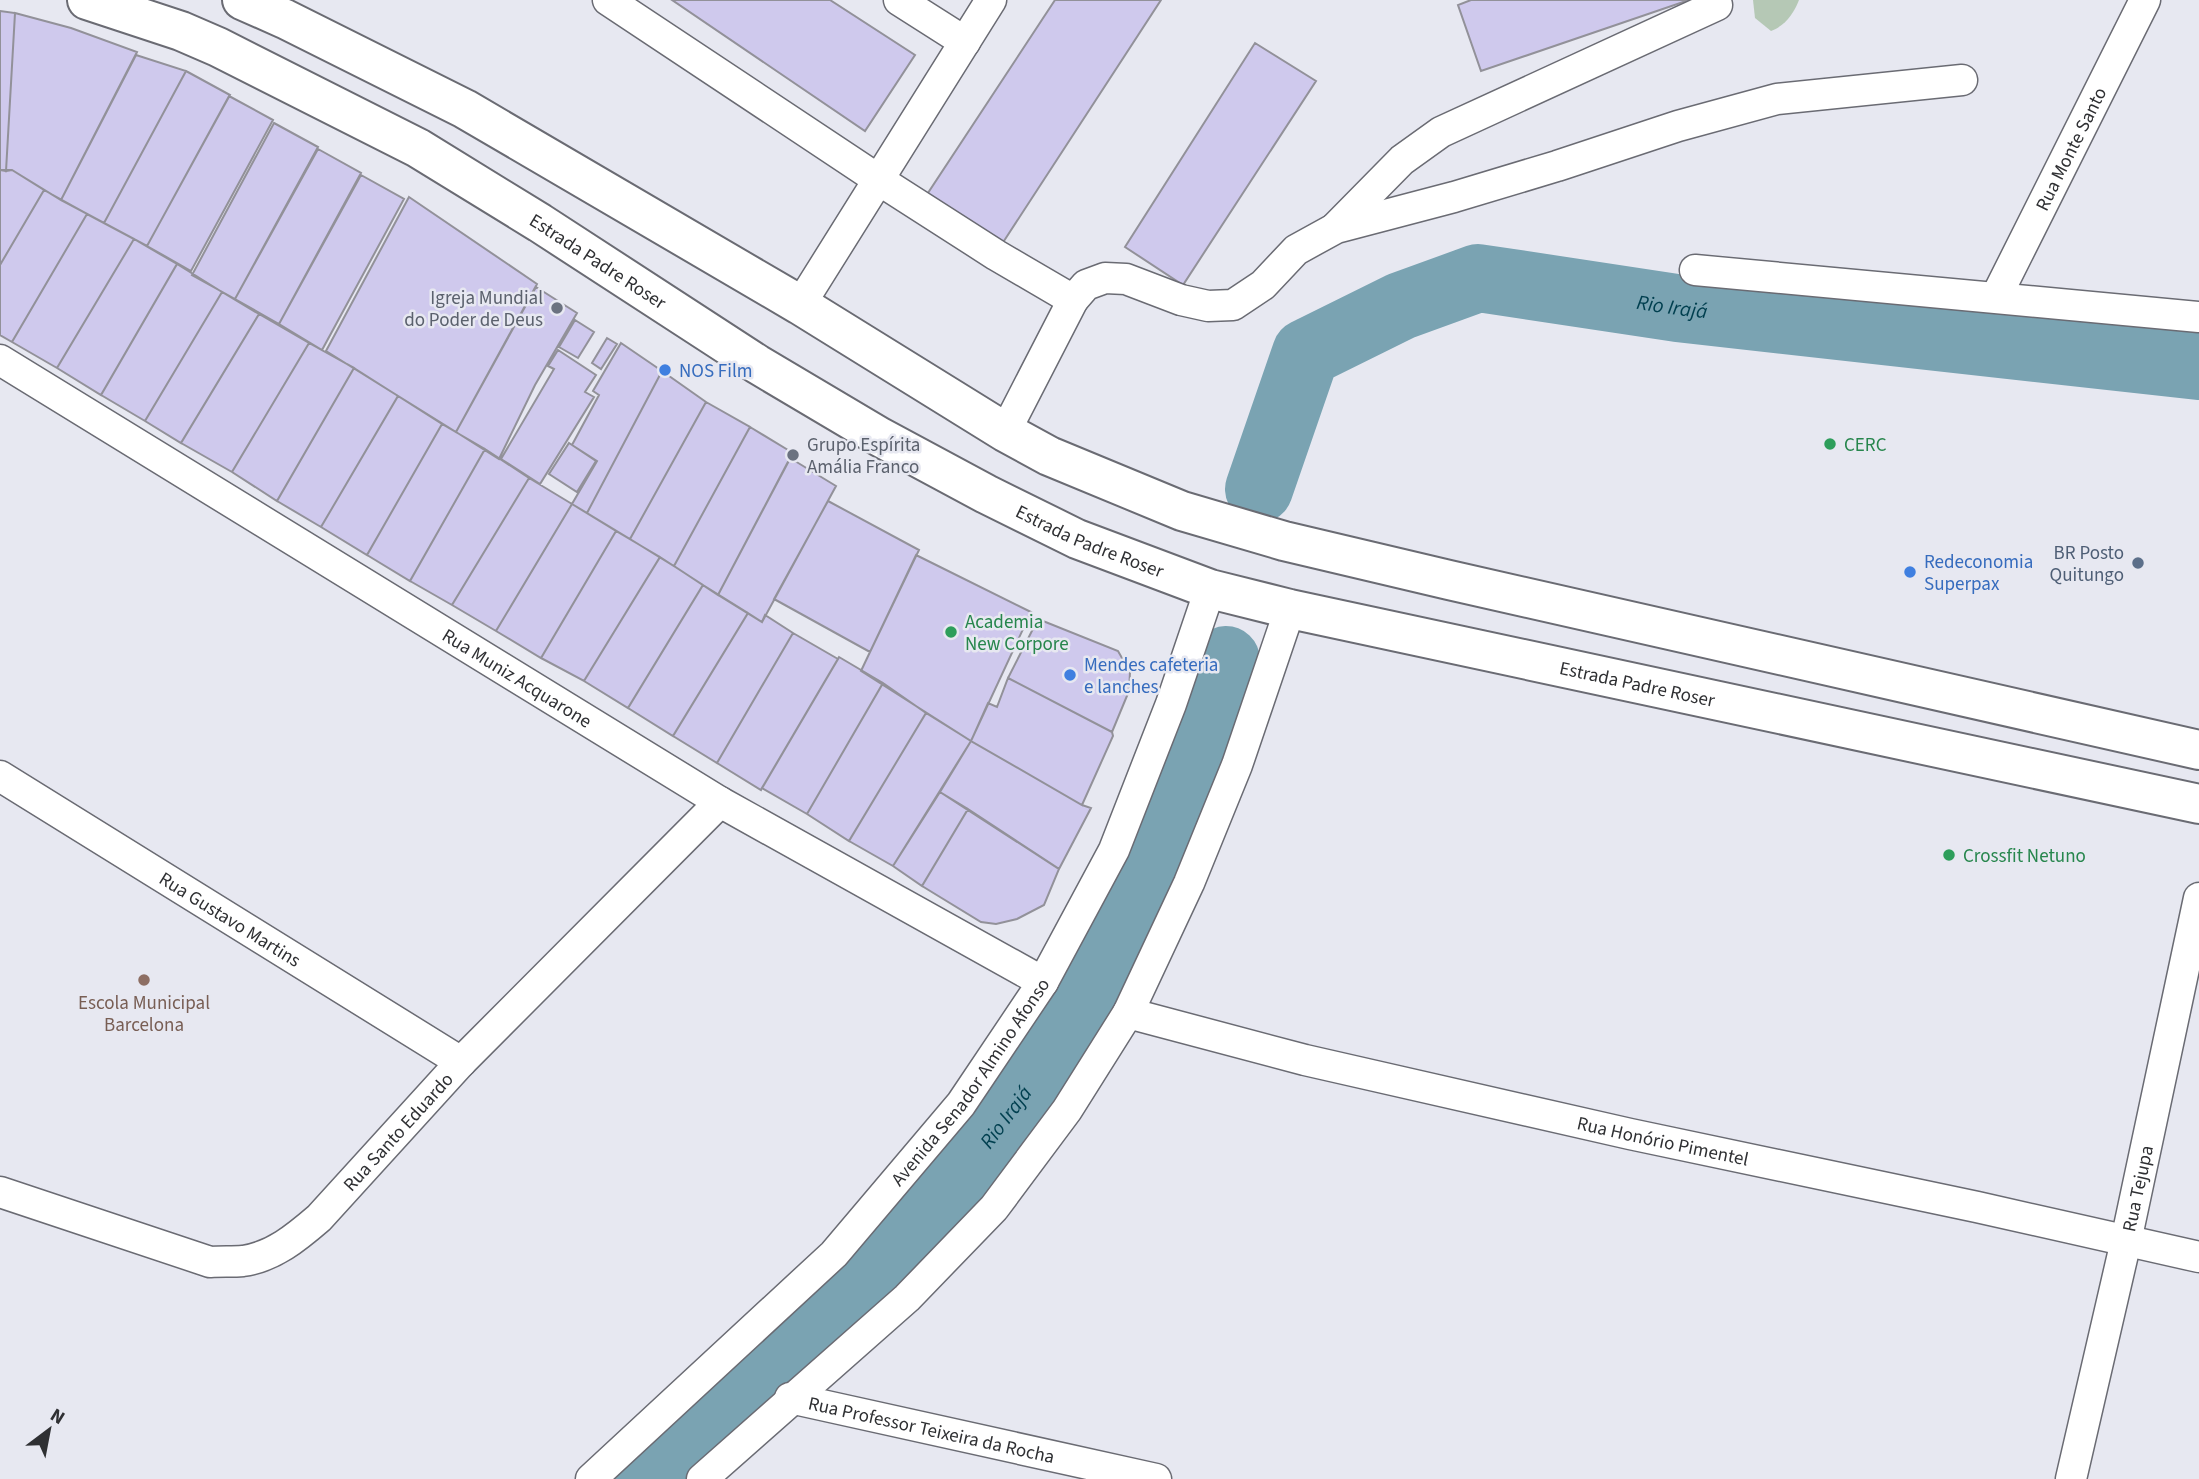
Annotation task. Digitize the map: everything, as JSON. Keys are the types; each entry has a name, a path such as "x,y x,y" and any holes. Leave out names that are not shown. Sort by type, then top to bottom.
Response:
{"main road":[{"name":"Estrada Padre Roser","path":"87,0 181,31 218,47 418,148 552,230 757,364 880,437 986,495 1077,539 1210,589 1290,609 2199,804"},
{"path":"243,0 464,109 800,305 1004,432 1049,456 1112,484 1182,511 1284,541 2199,750"}],"street":[{"path":"608,0 996,256 1073,300"},
{"path":"899,0 965,42"},
{"path":"800,305 991,0"},
{"name":"Rua Monte Santo","path":"1996,297 2145,0"},
{"path":"1336,228 1402,160 1441,132 1717,5"},
{"path":"1004,432 1073,300 1086,285 1105,278 1126,279 1181,300 1208,306 1233,304 1263,285 1296,250 1336,228 1480,189 1691,122 1777,99 1962,80"},
{"path":"1695,270 2199,317"},
{"name":"Rua Muniz Acquarone","path":"0,360 720,802 1043,982"},
{"name":"Avenida Senador Almino Afonso","path":"591,1479 834,1254 961,1104 1043,982 1114,850 1171,704 1210,589"},
{"path":"702,1479 790,1398 907,1298 995,1208 1067,1110 1128,1013 1189,883 1237,765 1290,609"},
{"name":"Rua Gustavo Martins","path":"0,776 461,1062"},
{"name":"Rua Santo Eduardo","path":"0,1192 210,1262 244,1261 273,1251 298,1236 319,1218 461,1062 720,802"},
{"name":"Rua Tejupa","path":"2071,1479 2126,1241 2199,898"},
{"name":"Rua Honório Pimentel","path":"1128,1013 1305,1060 2199,1258"},
{"name":"Rua Professor Teixeira da Rocha","path":"790,1398 1156,1479"}],"green space":[{"path":"1753,0 1799,0 1788,19 1771,31 1755,18"}],"building":[{"path":"672,0 830,0 915,55 865,131"},
{"path":"1055,0 1161,0 1002,244 926,196"},
{"path":"1471,0 1689,0 1481,71 1458,5"},
{"path":"0,11 15,13 6,171 0,170"},
{"path":"15,13 71,28 137,52 61,200 12,170 6,171"},
{"path":"1255,43 1316,81 1183,285 1125,247"},
{"path":"136,55 186,71 104,223 61,200"},
{"path":"186,71 230,95 147,246 104,223"},
{"path":"229,96 273,120 191,271 147,246"},
{"path":"274,123 318,147 235,299 192,275"},
{"path":"318,149 361,173 279,324 235,299"},
{"path":"0,170 12,170 44,190 0,265"},
{"path":"361,175 404,199 322,350 279,324"},
{"path":"44,190 87,214 12,342 0,335 0,265"},
{"path":"409,197 537,284 456,432 326,351"},
{"path":"87,214 134,239 57,368 12,342"},
{"path":"134,239 177,264 101,395 57,368"},
{"path":"177,264 222,292 145,421 101,395"},
{"path":"536,287 577,313 535,385 499,459 456,432"},
{"path":"222,292 259,314 181,443 145,421"},
{"path":"259,314 309,343 232,472 181,443"},
{"path":"575,320 594,332 578,358 559,347"},
{"path":"607,338 617,344 601,369 592,363"},
{"path":"309,343 354,368 277,501 232,472"},
{"path":"621,343 662,371 587,513 572,504 597,461 572,445 599,395 593,391"},
{"path":"558,350 596,375 585,392 594,397 540,484 501,459 554,369 548,366"},
{"path":"354,368 398,396 321,527 277,501"},
{"path":"662,371 706,402 630,539 587,513"},
{"path":"398,396 442,424 367,555 321,527"},
{"path":"706,402 750,427 674,566 630,539"},
{"path":"442,424 485,449 410,581 367,555"},
{"path":"750,427 793,453 718,595 674,566"},
{"path":"569,443 596,461 577,492 549,474"},
{"path":"485,449 529,478 452,605 410,581"},
{"path":"790,458 836,486 762,622 718,595"},
{"path":"529,478 572,504 496,631 452,605"},
{"path":"828,501 919,550 870,652 774,599"},
{"path":"572,504 616,531 541,658 496,631"},
{"path":"616,531 660,557 584,681 541,658"},
{"name":"Academia New Corpore","path":"916,555 1031,612 971,741 861,671"},
{"path":"660,557 703,585 628,708 584,681"},
{"path":"703,585 748,613 673,736 628,708"},
{"path":"748,613 762,622 765,615 793,633 717,763 673,736"},
{"name":"Mendes cafeteria e lanches","path":"1038,619 1118,651 1130,672 1129,691 1112,732 1008,678"},
{"path":"793,633 838,659 761,790 717,763"},
{"path":"839,657 883,683 807,814 762,788"},
{"path":"1008,678 1112,732 1113,736 1082,805 971,741 988,703 997,707"},
{"path":"883,683 926,713 849,841 807,814"},
{"path":"926,713 971,741 893,866 849,841"},
{"path":"971,741 1091,808 1059,869 940,792"},
{"path":"940,792 968,809 922,886 893,866"},
{"path":"968,809 1059,869 1044,905 1017,919 996,924 981,922 922,886"}],"waterway":[{"name":"Rio Irajá","path":"1259,489 1306,353 1401,306 1478,278 1677,308 2199,366"},
{"name":"Rio Irajá","path":"649,1479 830,1314 970,1165 1041,1070 1128,912 1226,660"}],"place":[{"name":"Igreja Mundial do Poder de Deus","path":"557,308"},
{"name":"NOS Film","path":"665,370"},
{"name":"CERC","path":"1830,444"},
{"name":"Grupo Espírita Amália Franco","path":"793,455"},
{"name":"BR Posto Quitungo","path":"2138,563"},
{"name":"Redeconomia Superpax","path":"1910,572"},
{"name":"Academia New Corpore","path":"951,632"},
{"name":"Mendes cafeteria e lanches","path":"1070,675"},
{"name":"Crossfit Netuno","path":"1949,855"},
{"name":"Escola Municipal Barcelona","path":"144,980"}]}
